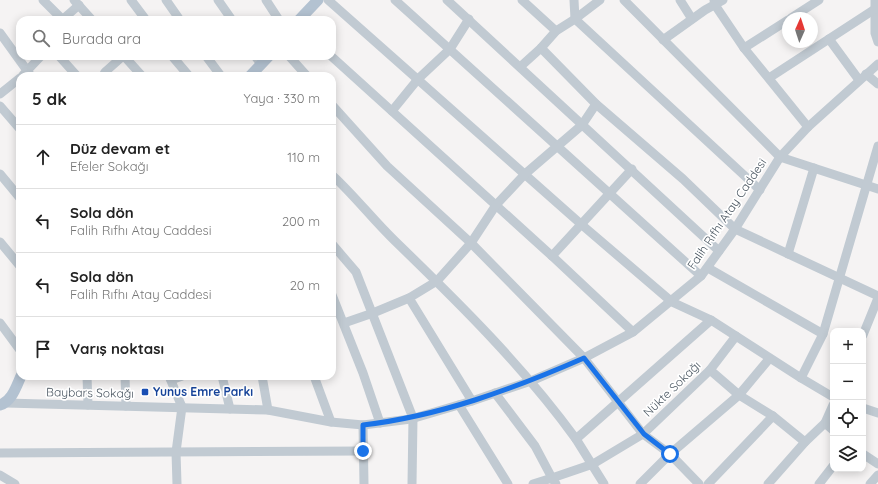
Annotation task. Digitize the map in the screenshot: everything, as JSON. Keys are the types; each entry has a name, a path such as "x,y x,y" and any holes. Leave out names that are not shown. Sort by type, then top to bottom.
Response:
{"main road":[{"path":"303,16 318,0"},
{"path":"252,72 258,60"},
{"path":"3,404 15,390 19,380"}],"street":[{"path":"43,0 58,16"},
{"path":"131,0 143,16"},
{"path":"166,0 177,16"},
{"path":"218,0 229,16"},
{"path":"266,0 276,16"},
{"path":"328,0 582,225 672,302 711,320 770,359 830,395"},
{"path":"395,0 701,276"},
{"path":"447,0 632,169 719,251"},
{"path":"522,0 529,3 556,31"},
{"path":"574,0 575,19 760,190"},
{"path":"520,67 541,48 556,31 600,0"},
{"path":"624,0 780,157 878,189"},
{"path":"680,0 692,20"},
{"path":"799,12 814,1"},
{"path":"663,40 717,2 744,48 808,127"},
{"path":"66,16 77,3 88,16"},
{"path":"769,78 829,39 875,4"},
{"path":"875,4 875,33 878,42"},
{"path":"392,111 418,79 450,49 469,19"},
{"path":"744,48 782,24"},
{"path":"0,33 23,72"},
{"path":"829,39 863,77 878,84"},
{"path":"541,48 596,104 683,179 735,229 878,297 866,328"},
{"path":"28,72 38,60"},
{"path":"63,60 73,72"},
{"path":"105,72 118,60"},
{"path":"127,60 138,72"},
{"path":"175,60 186,72"},
{"path":"209,60 217,72"},
{"path":"293,60 303,72"},
{"path":"335,60 552,256 633,332"},
{"name":"Falih Rıfhı Atay Caddesi","path":"363,425 413,418 472,401 531,381 584,358 633,332 672,302 701,276 735,229 780,157 808,127 878,64"},
{"path":"0,94 16,82"},
{"path":"344,323 409,298 437,281 471,243 496,205 525,174 582,124 596,104"},
{"path":"336,109 387,166 471,243 584,358 644,434 670,454 699,484"},
{"path":"2,112 16,125"},
{"path":"801,378 823,334 878,146"},
{"path":"788,254 814,168"},
{"path":"552,256 632,169"},
{"path":"0,174 16,193"},
{"path":"336,179 352,194 393,240 437,281 531,381 576,439 593,464 604,484"},
{"path":"0,242 16,261"},
{"path":"336,249 356,272 413,418 412,484"},
{"path":"708,268 823,334"},
{"path":"409,298 472,401"},
{"path":"336,304 380,423"},
{"path":"576,439 711,320"},
{"path":"0,323 16,345"},
{"name":"Nükte Sokağı","path":"533,484 554,481 593,464 644,434 710,370 736,336"},
{"path":"640,484 670,454 739,395 770,359"},
{"path":"710,370 739,395 773,416 805,442"},
{"path":"88,380 88,405"},
{"path":"125,380 126,406"},
{"path":"171,380 182,407 176,452 177,484"},
{"path":"223,380 230,409"},
{"path":"263,380 268,410"},
{"path":"315,380 331,422"},
{"path":"495,393 535,446 554,481"},
{"name":"Baybars Sokağı","path":"3,404 268,410 331,422 363,425"},
{"path":"459,405 508,484"},
{"path":"866,409 878,413"},
{"path":"768,484 805,442 825,423 830,412"},
{"path":"708,484 773,416"},
{"path":"825,423 830,427"},
{"path":"363,425 364,484"},
{"path":"0,453 363,451"},
{"path":"866,456 878,464"},
{"path":"819,484 830,470"},
{"path":"0,475 15,484"},
{"path":"870,484 878,475"}],"place":[{"name":"Yunus Emre Parkı","path":"145,392"}],"route":[{"path":"363,451 363,425 411,419 459,405 531,381 584,358 644,434 670,454"}]}
